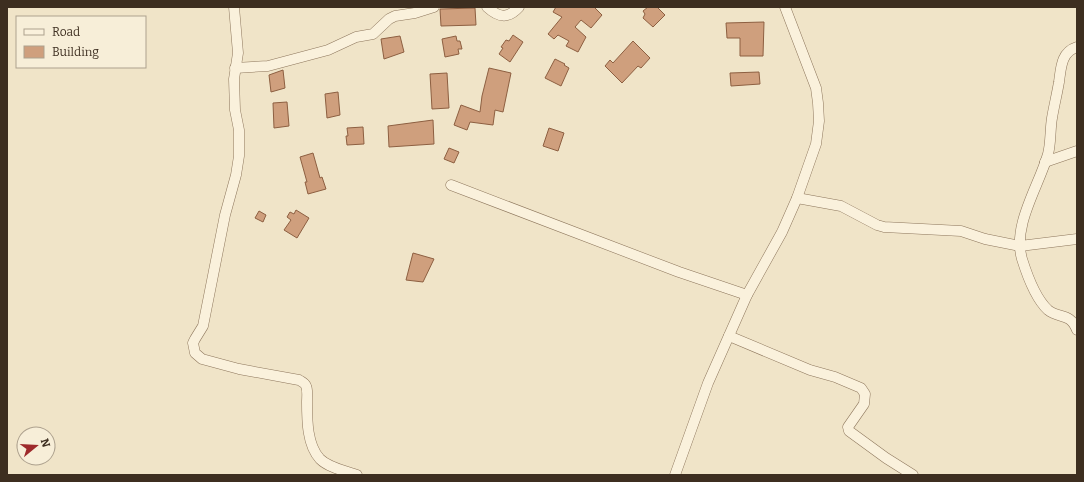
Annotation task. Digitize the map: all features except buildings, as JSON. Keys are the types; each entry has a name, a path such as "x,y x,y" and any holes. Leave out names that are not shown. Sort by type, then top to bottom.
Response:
{"street":[{"path":"234,7 238,45 234,79 235,110 239,135 238,162 225,215 203,326 195,339 193,348 198,357 202,359 303,382 307,388 308,422 315,452 326,464 357,475"},
{"path":"236,68 268,66 328,50 356,38 373,34 389,19 395,16 419,12 434,7"},
{"path":"487,7 493,12 505,16 513,14 519,7"},
{"path":"675,475 708,383 747,295 782,232 816,144 819,121 816,88 785,7"},
{"path":"1077,47 1068,52 1063,61 1052,118 1048,153 1025,217 1021,233 1020,246 1022,259 1041,301 1048,310 1065,316 1070,320 1077,330"},
{"path":"1045,162 1077,151"},
{"path":"451,185 679,272 747,295"},
{"path":"796,198 841,206 877,226 961,231 986,239 1020,246 1077,240"},
{"path":"729,336 810,370 835,377 861,388 865,394 864,404 848,427 849,431 886,458 914,475"}]}
